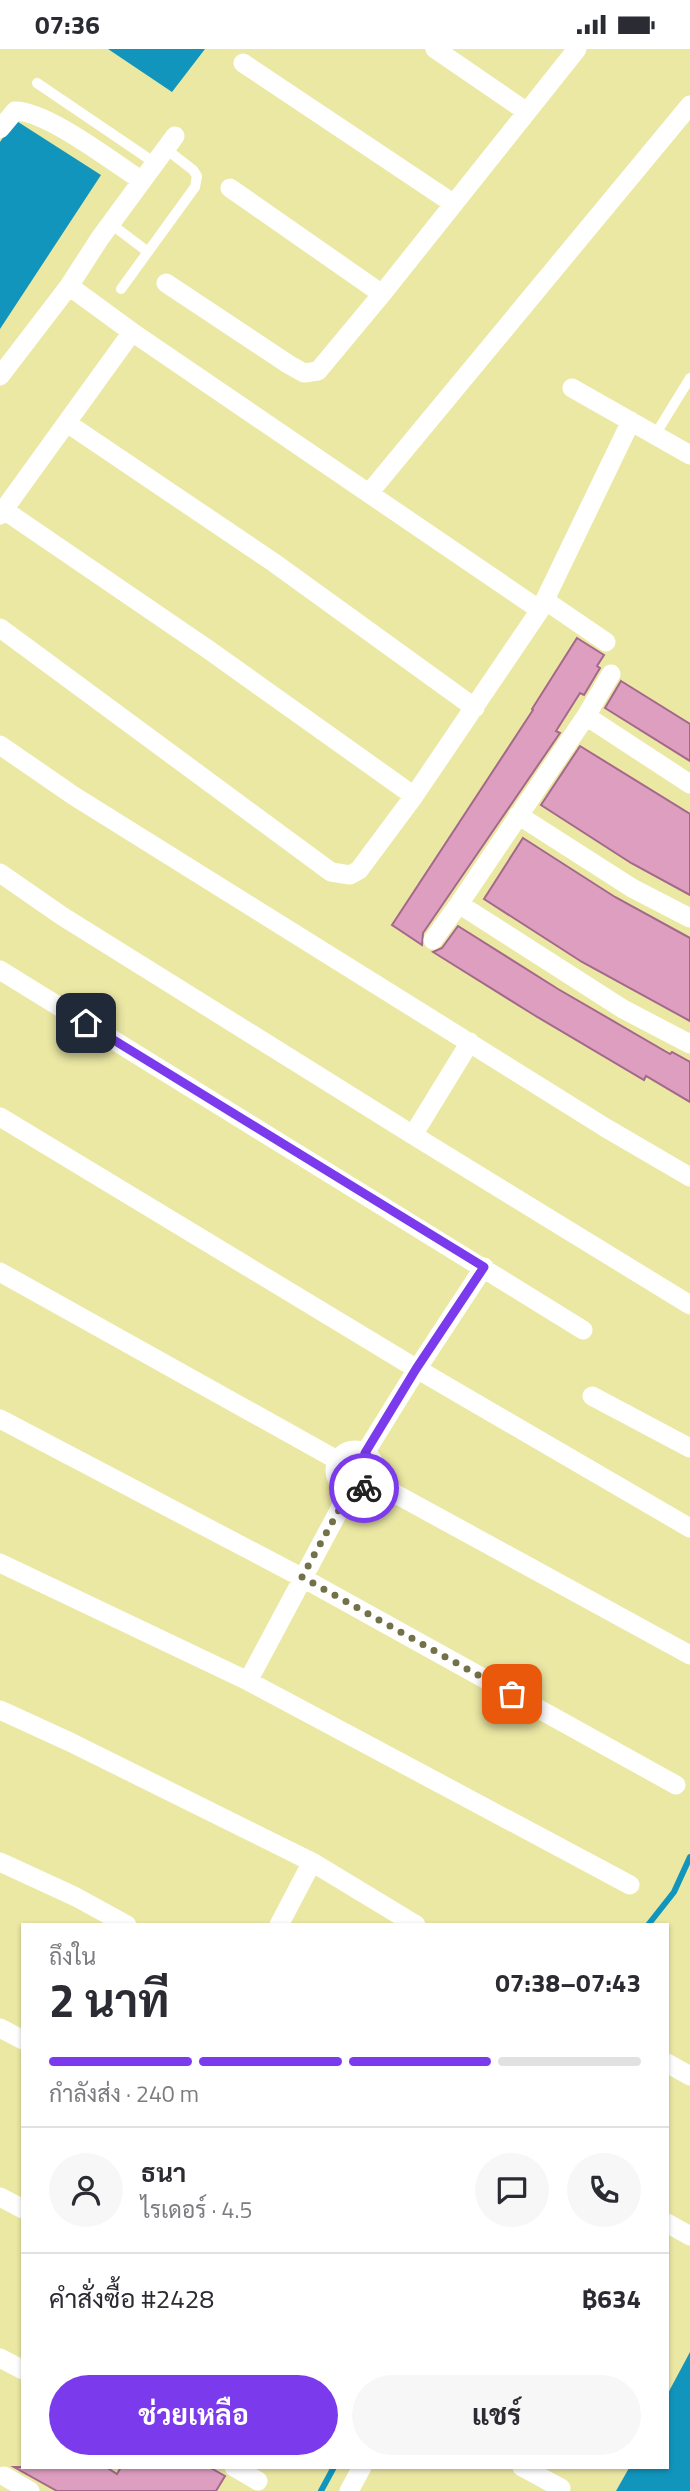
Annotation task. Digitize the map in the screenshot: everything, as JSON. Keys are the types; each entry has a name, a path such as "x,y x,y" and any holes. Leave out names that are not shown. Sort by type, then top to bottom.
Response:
{"street":[{"path":"435,49 527,113"},
{"path":"166,282 304,373 318,371 577,49"},
{"path":"243,63 454,204"},
{"path":"369,492 690,105"},
{"path":"0,129 15,111 27,111 47,118 142,181"},
{"path":"0,376 69,286 165,150"},
{"path":"230,188 382,294"},
{"path":"69,286 335,472 543,606 606,642"},
{"path":"132,332 1,513 209,650 414,796"},
{"path":"572,388 690,455"},
{"path":"0,628 331,872 350,875 359,870 414,796 543,606 631,421"},
{"path":"67,423 273,562 475,708"},
{"path":"433,940 586,716 611,674"},
{"path":"586,716 690,784"},
{"path":"0,745 74,796 606,1128 690,1177"},
{"path":"518,815 632,887 690,918"},
{"path":"0,873 62,916 690,1305"},
{"path":"459,904 623,1010 690,1044"},
{"path":"0,970 583,1330"},
{"path":"413,1135 470,1042"},
{"path":"0,1117 416,1369 690,1528"},
{"path":"365,1453 416,1369 484,1267"},
{"path":"0,1272 337,1460"},
{"path":"592,1396 690,1448"},
{"path":"0,1419 302,1577 676,1785"},
{"path":"355,1450 365,1453 373,1461 375,1471 372,1481 363,1489 350,1490 339,1483 335,1472 337,1460 345,1453 355,1450"},
{"path":"372,1481 690,1655"},
{"path":"248,1681 350,1490"},
{"path":"0,1563 248,1681 630,1885"},
{"path":"0,1710 312,1862 413,1923"},
{"path":"280,1923 312,1862"},
{"path":"0,1863 76,1897 123,1923"},
{"path":"0,2028 21,2039"},
{"path":"669,2064 690,2076"},
{"path":"0,2197 21,2208"},
{"path":"669,2224 690,2236"},
{"path":"0,2358 21,2369"},
{"path":"238,2469 258,2480"},
{"path":"349,2491 361,2469"},
{"path":"526,2469 561,2489"},
{"path":"4,2476 30,2491"}],"lane":[{"path":"37,83 165,150 193,170 197,176 195,187 121,289"},
{"path":"111,224 148,251"},
{"path":"655,435 690,377"}],"water":[{"path":"108,49 205,49 172,92"},
{"path":"15,120 101,175 0,329 0,142"},
{"path":"690,2352 690,2491 616,2491 628,2469 669,2469 669,2391"}],"building":[{"path":"577,638 604,655 597,666 600,668 584,695 580,693 556,731 560,733 423,933 422,945 392,925"},
{"path":"621,681 690,724 690,761 605,708"},
{"path":"580,746 690,814 690,895 631,863 541,805"},
{"path":"523,838 615,897 690,938 690,1021 582,962 484,899"},
{"path":"458,926 558,989 670,1054 672,1052 690,1062 690,1102 646,1076 644,1080 433,952 442,948"},
{"path":"14,2467 109,2469 117,2474 120,2469 213,2469 225,2476 216,2491 57,2491"}],"waterway":[{"path":"650,1923 674,1892 690,1857"},
{"path":"321,2491 333,2469"}],"way so far":[{"path":"364,1488 350,1490 302,1577 512,1694"}],"route":[{"path":"86,1023 484,1267 416,1369 365,1453 373,1461 375,1471 372,1481 364,1488"}]}
